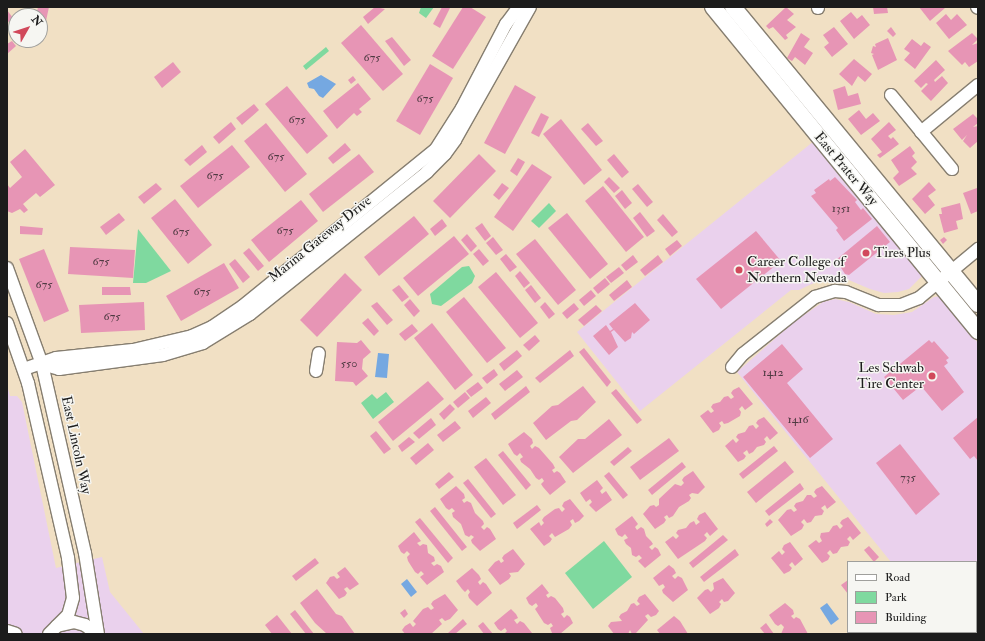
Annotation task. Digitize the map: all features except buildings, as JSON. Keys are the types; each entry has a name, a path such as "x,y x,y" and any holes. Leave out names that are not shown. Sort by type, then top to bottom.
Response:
{"main road":[{"name":"East Prater Way","path":"713,7 945,276 978,304"},
{"name":"East Prater Way","path":"733,7 945,276 978,331"}],"street":[{"name":"Marina Gateway Drive","path":"24,369 56,358 133,350 192,336 212,327 243,306 436,149 462,108 506,24 519,7"},
{"name":"Marina Gateway Drive","path":"42,364 59,369 163,355 203,343 250,314 427,172 444,154 455,140 530,7"},
{"path":"921,132 978,85"},
{"path":"891,95 952,169"},
{"path":"732,367 743,354 815,297 830,292 846,292 880,305 901,305 919,298 978,249"},
{"name":"East Lincoln Way","path":"7,268 42,364 84,553 97,634"},
{"path":"7,323 24,369 68,558 73,598 68,615 53,630"},
{"path":"316,371 319,353"},
{"path":"39,634 53,630 69,622 80,623 97,634"},
{"path":"7,631 16,634"}],"shaded area":[{"path":"814,141 921,271 922,276 909,289 898,292 884,293 844,278 816,282 799,290 791,290 640,411 577,332"},
{"path":"941,296 978,343 978,634 963,633 977,633 977,561 890,561 737,372 794,322 823,302 835,299 849,302 876,314 894,315 912,312 934,297"},
{"path":"7,385 10,396 17,396 22,402 56,568 102,557 110,592 144,634 7,634"}],"green space":[{"path":"421,7 434,7 426,18 419,13"},
{"path":"326,47 329,51 306,70 303,66"},
{"path":"549,203 556,211 539,228 531,221"},
{"path":"138,229 171,271 146,283 133,283"},
{"path":"469,266 475,276 472,283 441,306 432,304 430,294 462,267"},
{"path":"386,392 394,402 373,419 361,403 372,394 377,399"},
{"path":"604,541 632,577 593,609 565,573"}],"water":[{"path":"321,75 336,84 323,98 319,96 314,89 309,88 307,83"},
{"path":"378,353 389,354 387,378 375,377"},
{"path":"407,579 417,592 411,597 401,584"},
{"path":"827,603 839,619 831,625 820,608"}],"place":[{"name":"Tires Plus","path":"866,253"},
{"name":"Career College of Northern Nevada","path":"739,270"},
{"name":"Les Schwab Tire Center","path":"932,376"}]}
